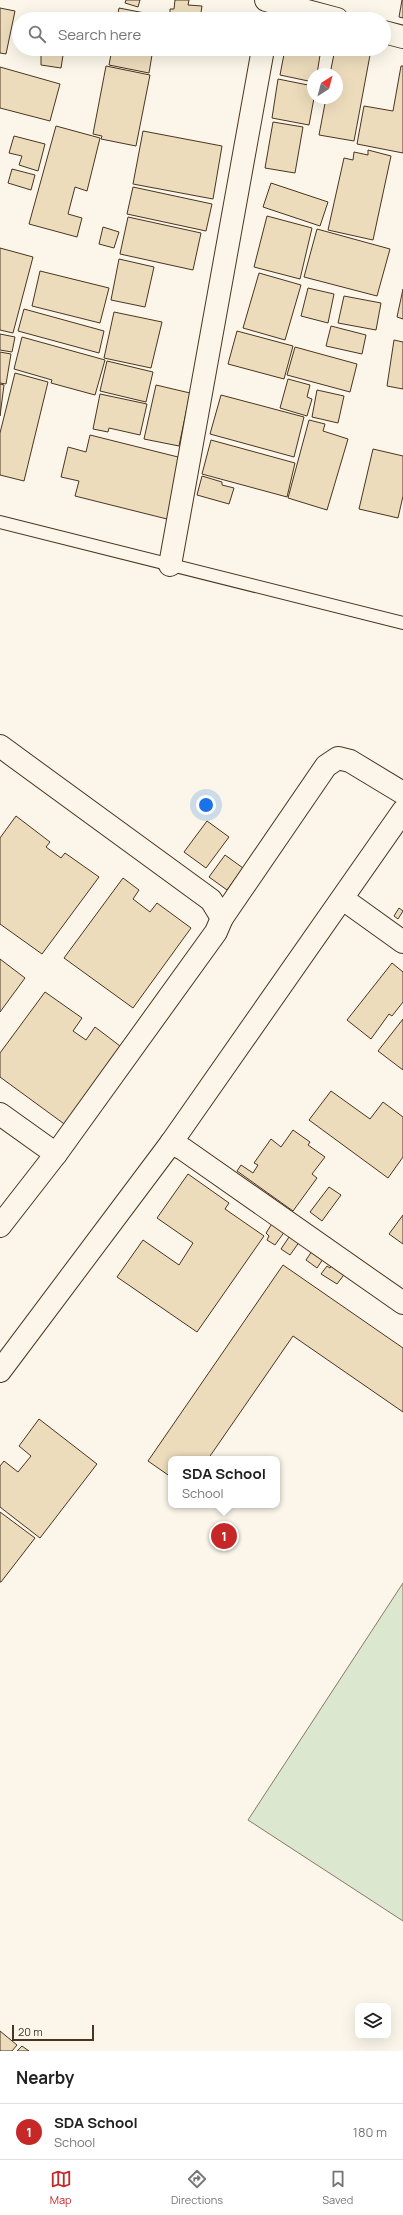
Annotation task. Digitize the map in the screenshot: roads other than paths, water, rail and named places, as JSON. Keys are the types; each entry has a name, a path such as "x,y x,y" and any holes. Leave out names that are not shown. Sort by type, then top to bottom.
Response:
{"street":[{"path":"269,7 297,12"},
{"path":"391,34 403,37"},
{"path":"170,565 262,56"},
{"path":"0,746 211,900 222,918"},
{"path":"0,1226 56,1154 216,932 222,918 326,766 338,758 350,761 403,793"},
{"path":"0,1371 171,1143 403,811"},
{"path":"343,898 403,942"},
{"path":"0,1114 56,1154"},
{"path":"171,1143 208,1166 403,1303"}],"lane":[{"path":"0,522 403,624"}],"place":[{"name":"SDA School","path":"224,1536"}]}
